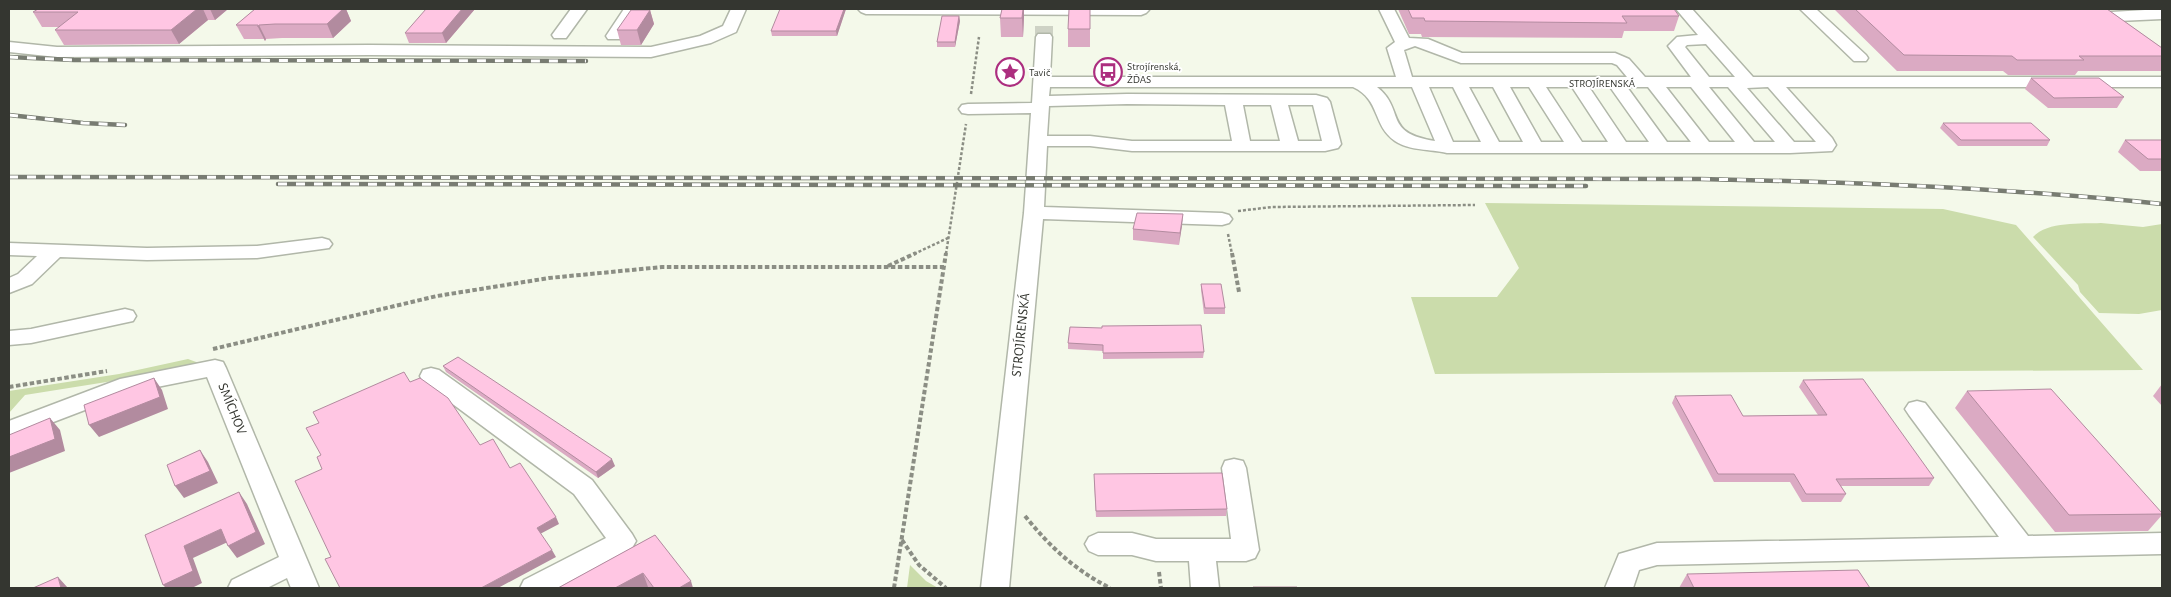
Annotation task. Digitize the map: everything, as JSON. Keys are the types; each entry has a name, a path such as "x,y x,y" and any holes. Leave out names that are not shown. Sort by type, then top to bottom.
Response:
{"street":[{"path":"560,35 579,9"},
{"path":"614,36 631,9"},
{"path":"9,47 57,52 360,50 651,52 705,40 730,29 738,9"},
{"path":"866,9 1141,10"},
{"name":"STROJÍRENSKÁ","path":"995,588 1034,214 1046,9"},
{"path":"1387,9 1404,44"},
{"path":"1684,9 1711,39 1741,83 1790,148"},
{"path":"1808,9 1860,58"},
{"path":"2162,14 2111,17 2108,21 2162,59"},
{"path":"1711,39 1683,40 1676,46 1750,148"},
{"path":"1447,148 1395,48 1407,42 1433,45 1450,56 1461,58 1615,58 1623,62 1648,83 1705,148"},
{"name":"STROJÍRENSKÁ","path":"1041,82 2162,82"},
{"path":"1356,82 1370,89 1379,99 1392,128 1402,137 1424,145 1447,148 1820,148 1827,145 1773,83"},
{"path":"1459,83 1493,148"},
{"path":"1499,83 1536,148"},
{"path":"1535,83 1578,148"},
{"path":"1578,83 1621,148"},
{"path":"1616,83 1663,148"},
{"path":"968,109 1233,99 1313,99 1320,101 1332,144 1325,146 1132,146 1090,141 1038,141"},
{"path":"1233,99 1242,146"},
{"path":"1278,100 1290,146"},
{"path":"1034,214 1222,219"},
{"path":"9,249 147,254 257,252 322,244"},
{"path":"9,338 31,336 125,316"},
{"name":"SMÍCHOV","path":"14,428 128,385 215,368 305,588"},
{"path":"431,376 583,487 624,542 534,588"},
{"path":"1917,409 2021,546"},
{"path":"1098,544 1132,544 1156,550 1246,550 1234,468"},
{"path":"1619,588 1628,562 1657,554 2162,544"},
{"path":"1201,550 1205,588"},
{"path":"242,588 294,562"}],"lane":[{"path":"9,286 25,278 55,251"}],"path":[{"path":"894,588 979,37"},
{"path":"1239,292 1228,231 1222,219 1236,212 1251,208 1475,205"},
{"path":"885,267 948,238"},
{"path":"205,351 437,296 549,278 662,268 944,267"},
{"path":"9,386 117,370"},
{"path":"1005,496 1046,541 1085,575 1110,588"},
{"path":"901,539 919,565 946,588"}],"green space":[{"path":"1485,203 1943,209 2016,225 2143,370 1435,374 1411,297 1497,297 1519,268"},
{"path":"2101,223 2143,227 2162,224 2162,310 2139,314 2099,313 2080,292 2078,285 2033,237 2047,228 2056,226"},
{"path":"188,359 207,366 25,395 9,413 9,391 119,374"},
{"path":"910,565 926,581 938,588 907,588"}],"building":[{"path":"38,9 197,9 171,30 55,30 78,12 33,12"},
{"path":"255,9 343,9 327,24 275,24 259,25 258,27 258,25 236,25"},
{"path":"426,9 462,9 442,33 405,33"},
{"path":"780,9 844,9 836,31 771,31"},
{"path":"1002,9 1023,9 1022,18 1000,18"},
{"path":"1069,9 1090,9 1090,29 1068,29"},
{"path":"1408,9 1674,9 1679,16 1622,16 1627,23 1425,21 1424,18 1412,18"},
{"path":"1855,9 2107,9 2162,48 2162,56 2079,56 2084,60 2017,60 2012,56 1904,55"},
{"path":"631,10 650,10 637,30 617,30"},
{"path":"942,16 959,16 955,42 937,42"},
{"path":"2031,78 2099,78 2124,97 2054,98"},
{"path":"1943,123 2031,123 2050,140 1961,140"},
{"path":"2125,140 2162,140 2162,159 2148,159"},
{"path":"1137,213 1183,214 1180,233 1133,229"},
{"path":"1201,284 1221,284 1225,308 1205,308"},
{"path":"1201,325 1204,352 1103,353 1103,345 1068,343 1070,327"},
{"path":"458,357 612,459 596,472 443,366"},
{"path":"404,372 410,382 420,378 448,398 480,445 493,439 510,468 520,463 556,517 537,528 552,550 481,588 340,588 325,559 331,557 295,481 322,469 317,457 321,455 306,428 319,423 313,412"},
{"path":"154,378 160,397 89,425 84,405"},
{"path":"1863,379 1934,478 1836,479 1846,494 1806,494 1794,474 1718,474 1675,396 1731,395 1743,416 1827,415 1803,380"},
{"path":"2051,389 2162,514 2069,515 1967,391"},
{"path":"50,418 55,439 9,457 9,435"},
{"path":"200,450 210,471 175,486 167,465"},
{"path":"1222,473 1227,509 1096,511 1094,474"},
{"path":"239,492 256,532 228,546 221,529 184,546 193,571 163,585 145,535"},
{"path":"655,535 691,581 679,588 654,588 643,573 615,588 558,588"},
{"path":"1858,570 1870,588 1694,588 1687,574"},
{"path":"58,577 61,588 33,588"},
{"path":"1297,587 1297,588 1253,588"}],"tunnel":[{"path":"1044,26 1044,37"}],"railway":[{"path":"9,57 74,60 586,61"},
{"path":"9,115 83,123 125,125"},
{"path":"9,177 1700,179 1931,187 2104,198 2162,204"},
{"path":"278,184 1586,186"}],"place":[{"name":"Tavič","path":"1010,72"},
{"name":"Strojírenská, ŽĎAS","path":"1108,72"}]}
